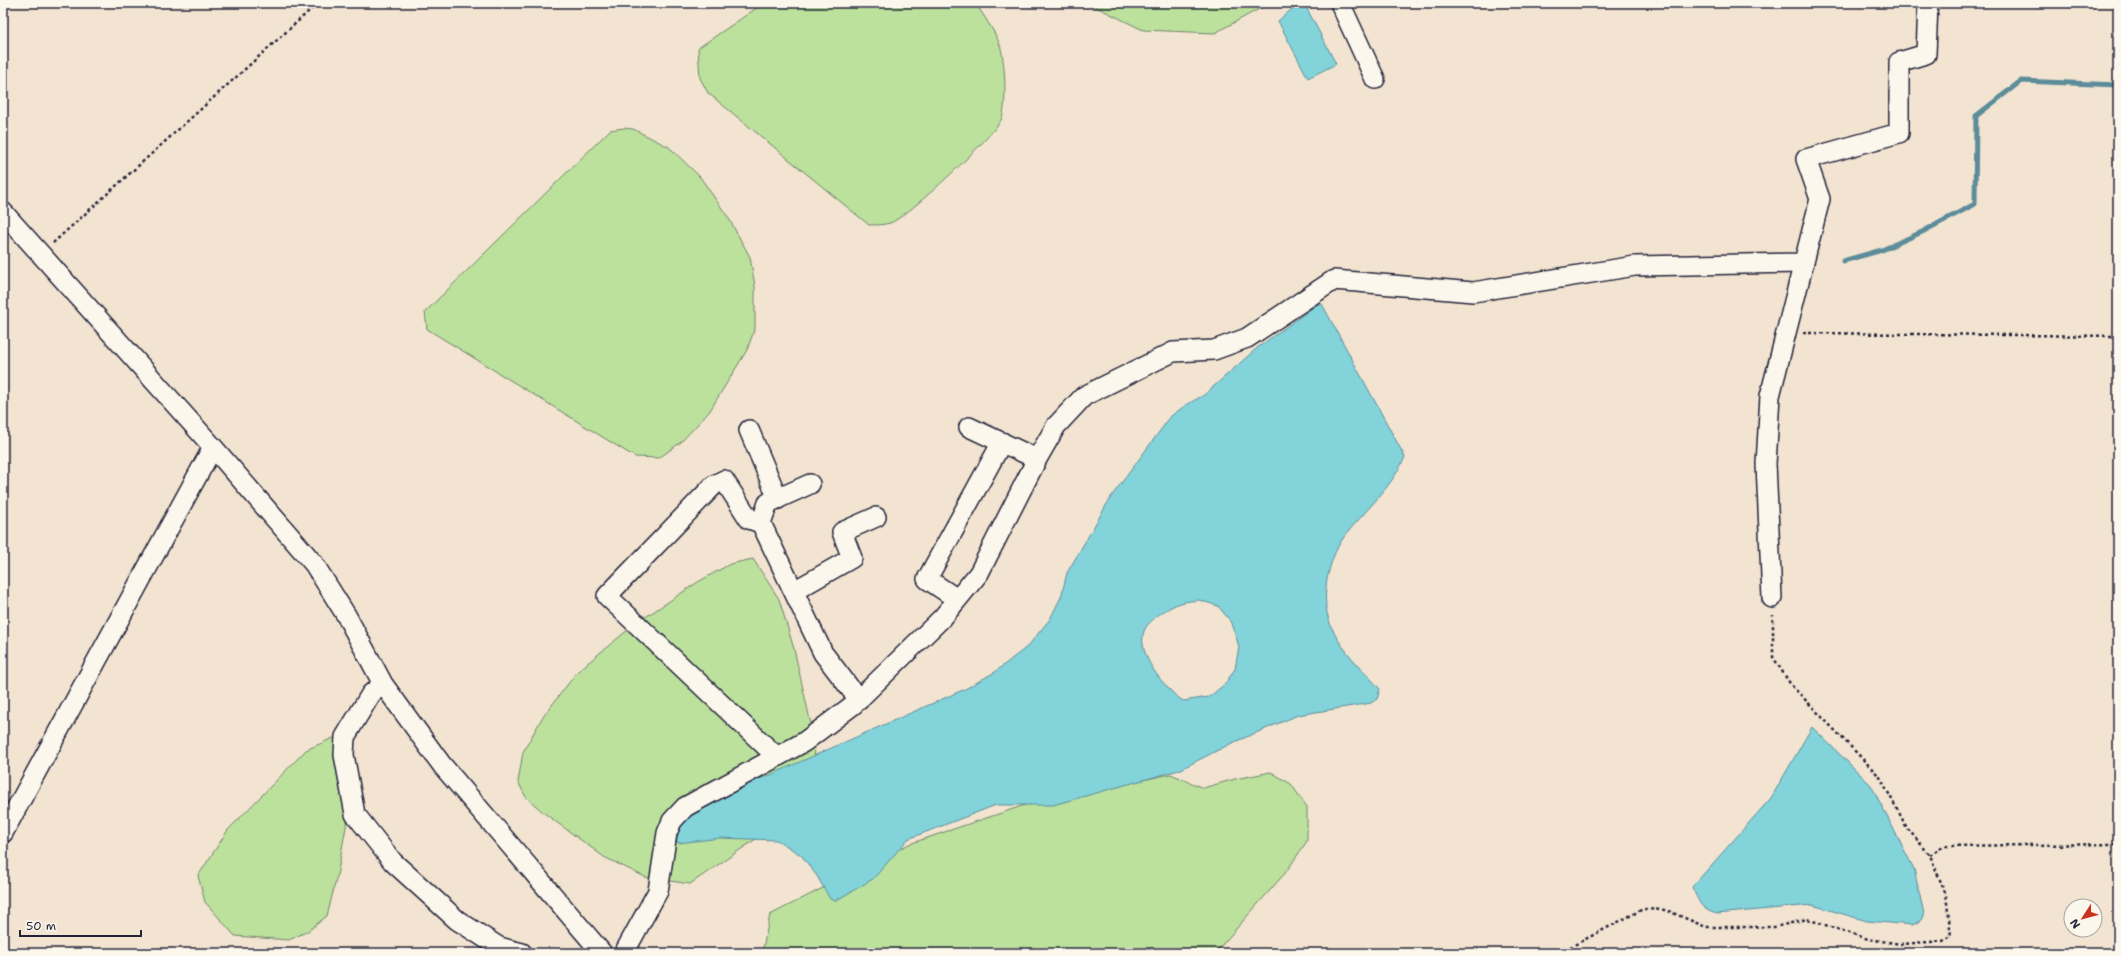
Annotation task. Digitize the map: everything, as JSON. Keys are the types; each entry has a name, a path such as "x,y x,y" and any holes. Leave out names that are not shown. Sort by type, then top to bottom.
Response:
{"street":[{"path":"1340,3 1376,79"},
{"path":"1772,598 1766,464 1770,396 1820,199 1806,159 1898,133 1899,62 1926,54 1928,3"},
{"path":"3,212 42,253 314,564 346,615 382,684 442,765 602,953"},
{"path":"624,953 658,891 667,833 672,821 685,808 804,742 859,700 943,616 979,573 1037,459 1056,426 1084,396 1173,352 1214,350 1247,338 1334,280 1473,292 1635,266 1804,263"},
{"path":"969,427 1037,459"},
{"path":"749,430 778,499"},
{"path":"957,599 926,579 1002,442"},
{"path":"3,833 213,447"},
{"path":"777,757 607,596 714,485 724,480 750,519 761,523 823,653 859,700"},
{"path":"761,523 768,503 810,484"},
{"path":"794,591 852,558 842,532 876,517"},
{"path":"382,684 371,694 345,737 344,755 355,814 393,862 457,920 499,948 522,953"}],"path":[{"path":"42,253 318,3"},
{"path":"1786,332 2118,336"},
{"path":"1559,953 1642,909 1666,910 1706,927 1774,927 1806,919 1868,939 1901,944 1943,941 1951,936 1946,895 1930,855 1907,828 1880,777 1791,685 1773,657 1772,598"},
{"path":"1930,855 1943,846 2118,844"}],"green space":[{"path":"764,3 976,3 995,34 1002,52 1005,92 1002,118 996,127 968,157 914,207 890,223 882,225 869,225 708,93 700,78 698,48"},
{"path":"1088,3 1270,3 1215,33 1143,30"},
{"path":"624,128 633,129 669,147 700,177 728,217 750,257 755,286 755,328 747,350 709,412 681,442 659,458 635,457 427,329 425,312 610,130"},
{"path":"753,559 779,599 794,649 815,742 813,791 772,828 690,884 645,877 604,857 544,813 526,797 518,782 523,752 542,718 578,671 635,624 698,582 730,564"},
{"path":"333,738 352,743 355,778 337,876 327,916 308,931 289,940 235,936 205,902 198,876 228,830 306,750"},
{"path":"1271,772 1291,784 1307,807 1307,841 1286,872 1215,953 762,953 770,915 909,844 1025,805 1171,774 1203,788 1235,779"}],"water":[{"path":"1299,3 1304,3 1336,64 1308,78 1278,21"},
{"path":"1318,304 1322,304 1405,457 1393,479 1344,537 1333,557 1327,579 1325,597 1327,613 1332,627 1338,640 1347,653 1380,689 1377,699 1371,703 1298,715 1230,744 1179,770 1053,805 996,805 908,839 873,879 835,901 830,899 817,876 801,855 777,840 720,838 679,843 675,840 677,827 683,818 705,803 732,789 768,776 965,689 995,672 1028,646 1050,619 1061,597 1067,573 1111,497 1171,416 1186,405 1204,395 1257,348","holes":["1199,600 1218,606 1232,623 1239,647 1235,669 1225,684 1209,697 1183,701 1161,680 1148,660 1144,650 1144,631 1150,622 1160,614 1181,603"]},
{"path":"1812,727 1871,785 1914,869 1924,914 1921,920 1913,925 1867,921 1812,905 1717,914 1707,910 1701,905 1692,887 1771,798"}],"waterway":[{"path":"1843,261 1882,250 1922,232 1975,204 1976,116 2021,81 2118,85"}]}
